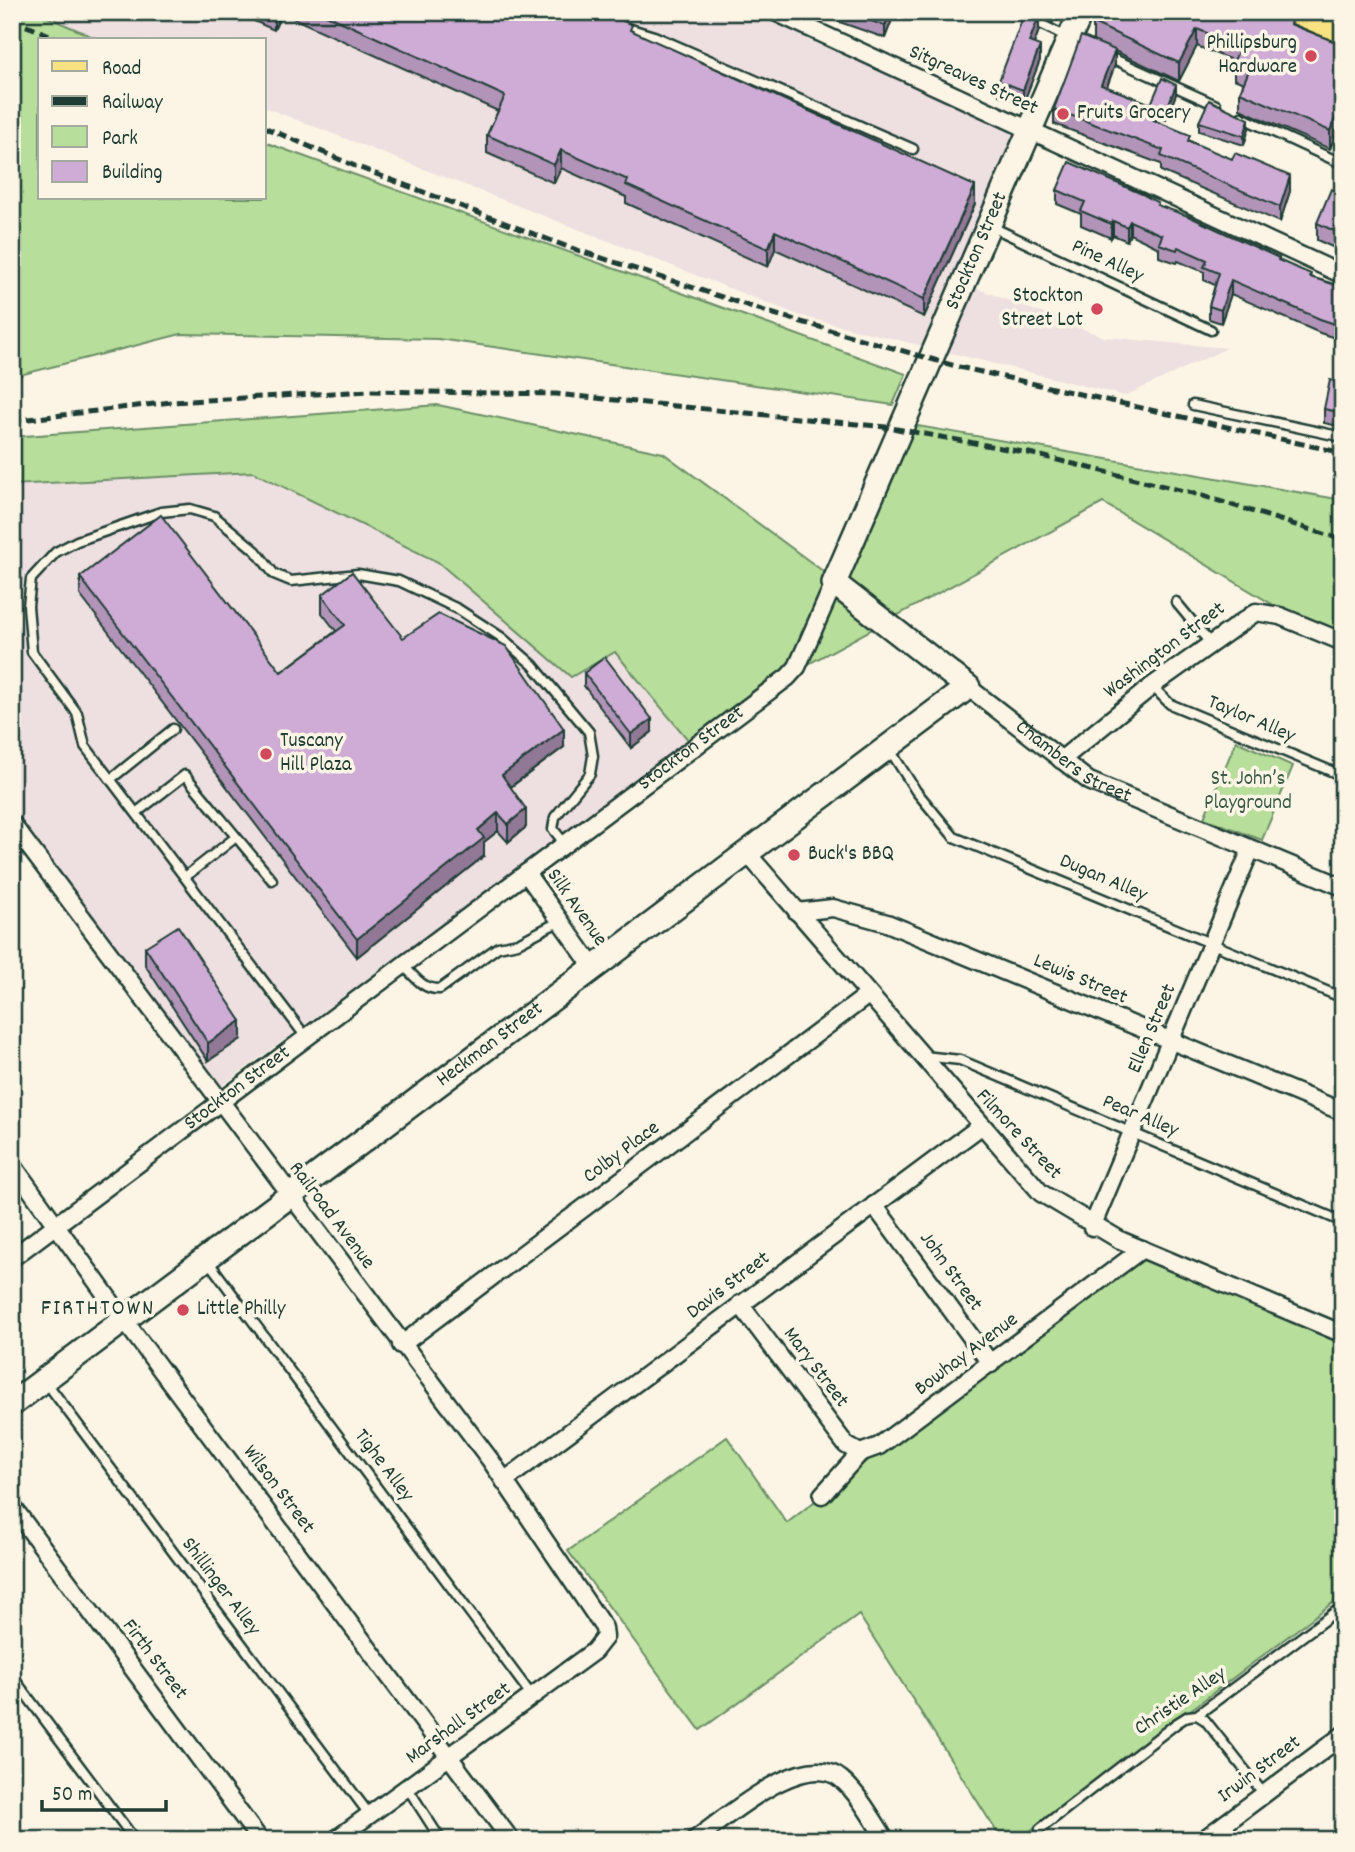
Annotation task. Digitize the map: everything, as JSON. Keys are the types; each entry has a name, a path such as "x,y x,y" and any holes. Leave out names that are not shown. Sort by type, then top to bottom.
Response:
{"main road":[{"path":"1288,12 1343,38"}],"street":[{"name":"Sitgreaves Street","path":"775,12 1343,275"},
{"name":"Stockton Street","path":"12,1258 788,677 797,667 988,225 1075,41 1081,12"},
{"name":"Chambers Street","path":"834,583 1089,781 1343,887"},
{"name":"Washington Street","path":"1061,760 1152,686 1256,612 1280,616 1343,642"},
{"name":"Heckman Street","path":"12,1404 288,1194 968,687"},
{"name":"Railroad Avenue","path":"12,824 504,1480 600,1619 604,1639"},
{"name":"Ellen Street","path":"1092,1227 1251,849"},
{"name":"Filmore Street","path":"747,853 920,1057 1041,1193 1092,1227 1343,1334"},
{"name":"Silk Avenue","path":"526,873 593,967"},
{"name":"Lewis Street","path":"797,912 833,908 878,920 1343,1112"},
{"name":"Colby Place","path":"401,1345 868,995"},
{"name":"Davis Street","path":"504,1480 981,1126"},
{"name":"Wilson Street","path":"12,1164 124,1320 511,1840"},
{"name":"John Street","path":"874,1205 991,1364"},
{"name":"Bowhay Avenue","path":"822,1495 860,1453 879,1446 1142,1249"},
{"name":"Mary Street","path":"740,1304 846,1445 860,1453"},
{"name":"Firth Street","path":"12,1506 260,1840"},
{"name":"Marshall Street","path":"335,1840 594,1651 604,1639"},
{"name":"Irwin Street","path":"1204,1840 1343,1735"},
{"path":"694,1840 784,1778 816,1770 840,1778 886,1840"}],"lane":[{"path":"1016,12 1075,41"},
{"path":"618,25 654,36 913,149"},
{"path":"1093,49 1224,109"},
{"path":"1236,114 1343,164"},
{"name":"Pine Alley","path":"988,225 1211,330"},
{"path":"1193,405 1343,437"},
{"path":"306,1037 85,746 77,713 32,652 28,606 32,579 56,552 77,541 161,512 190,509 214,516 256,551 274,574 290,581 358,575 399,581 458,609 509,644 533,665 589,732 593,756 590,775 555,817 553,829 565,844"},
{"path":"1176,602 1210,643"},
{"name":"Taylor Alley","path":"1152,686 1170,704 1343,776"},
{"path":"111,779 173,729"},
{"name":"Dugan Alley","path":"888,746 916,791 954,837 1343,998"},
{"path":"136,813 185,775 272,880"},
{"path":"185,877 236,837"},
{"path":"403,965 422,985 432,990 440,989 498,947 518,943 560,921"},
{"name":"Pear Alley","path":"920,1057 936,1055 960,1060 1343,1222"},
{"name":"Tighe Alley","path":"206,1257 532,1696"},
{"name":"Shillinger Alley","path":"44,1379 369,1814"},
{"name":"Christie Alley","path":"1040,1829 1177,1723 1188,1716 1197,1715 1343,1606"},
{"path":"12,1676 135,1840"},
{"path":"1197,1715 1205,1720 1264,1794"},
{"path":"407,1787 441,1840"}],"shaded area":[{"path":"37,12 788,12 1034,124 963,283 1104,337 1227,348 1125,396 801,316 266,108 266,38 96,38"},
{"path":"253,472 438,562 570,677 615,652 689,741 222,1086 12,812 12,681 24,608 12,591 12,489 14,485"}],"green space":[{"path":"12,12 36,12 95,38 38,38 38,200 266,200 266,143 906,374 893,405 438,339 181,334 12,377"},
{"path":"438,405 663,453 835,580 901,423 1343,500 1343,636 1287,613 1103,503 799,669 689,741 615,652 571,677 438,562 253,472 12,485 12,437"},
{"name":"St. John’s Playground","path":"1236,741 1293,766 1262,840 1204,818"},
{"path":"1134,1251 1343,1335 1343,1595 1018,1840 1002,1840 859,1615 700,1730 568,1551 727,1437 787,1523"}],"building":[{"path":"320,12 605,12 632,25 630,30 975,186 924,299 775,231 768,249 626,185 628,180 561,150 554,165 487,135 505,96"},
{"path":"847,12 890,12 885,26"},
{"path":"1025,12 1039,16 1029,42 1040,46 1023,90 999,81"},
{"path":"1098,12 1276,12 1292,19 1290,24 1343,45 1343,99 1330,131 1240,92 1250,68 1234,61 1240,46 1197,29 1179,63 1093,23"},
{"path":"1081,36 1115,50 1101,85 1156,106 1151,119 1190,135 1188,141 1232,159 1235,153 1290,176 1280,207 1161,156 1163,150 1054,109"},
{"path":"1162,78 1176,85 1166,111 1151,104"},
{"path":"1209,100 1249,119 1244,136 1199,122"},
{"path":"1069,162 1142,194 1158,203 1157,205 1188,216 1279,258 1278,260 1311,274 1310,277 1343,287 1343,314 1338,325 1231,280 1221,310 1209,306 1219,273 1204,267 1207,260 1178,247 1177,250 1159,244 1162,235 1130,221 1127,227 1113,221 1111,224 1081,211 1085,202 1057,190"},
{"path":"1331,189 1343,194 1343,235 1317,223"},
{"path":"1330,380 1343,383 1343,413 1324,409"},
{"path":"161,515 281,672 345,625 322,595 352,572 403,638 439,614 506,646 564,729 502,775 526,809 508,824 498,813 478,830 484,838 357,939 80,577"},
{"path":"605,657 652,719 631,734 584,673"},
{"path":"178,926 241,1021 208,1043 145,947"}],"railway":[{"path":"12,20 57,38"},
{"path":"266,128 355,166 568,247 774,314 959,367 1343,453"},
{"path":"12,421 171,402 369,391 556,394 886,427 1029,453 1200,495 1343,540"}],"place":[{"name":"Phillipsburg Hardware","path":"1311,56"},
{"name":"Fruits Grocery","path":"1063,114"},
{"name":"Stockton Street Lot","path":"1097,309"},
{"name":"Tuscany Hill Plaza","path":"266,754"},
{"name":"Buck's BBQ","path":"794,855"},
{"name":"Little Philly","path":"183,1310"}],"district":[{"name":"FIRTHTOWN","path":"98,1309"}]}
